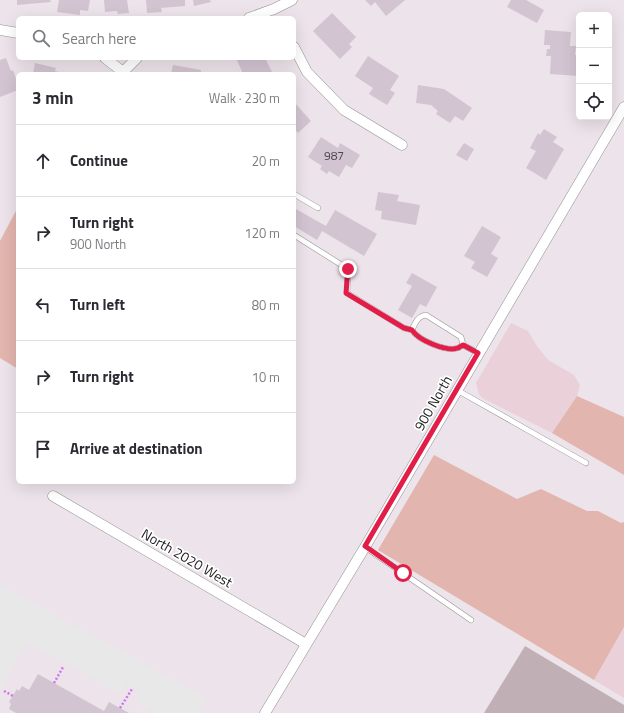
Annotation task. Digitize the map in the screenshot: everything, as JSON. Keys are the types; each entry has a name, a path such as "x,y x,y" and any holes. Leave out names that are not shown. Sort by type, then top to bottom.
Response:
{"street":[{"path":"263,16 276,14 292,0"},
{"path":"0,30 16,33"},
{"path":"296,51 307,72 344,110 402,145"},
{"path":"107,60 123,72 135,60"},
{"name":"900 North","path":"265,713 624,107"},
{"name":"North 2020 West","path":"53,496 306,644"}],"lane":[{"path":"296,195 318,208"},
{"path":"296,236 348,269 346,293 404,328 412,330 414,333 433,344 451,349 463,345"},
{"path":"412,330 418,320 422,316 426,315 461,337 463,345 478,353"},
{"path":"457,390 586,463"},
{"path":"365,546 471,620"}],"path":[{"path":"54,683 63,667"},
{"path":"120,708 132,689"},
{"path":"4,691 13,696"}],"shaded area":[{"path":"16,211 16,368 0,358 0,241"},
{"path":"511,323 528,331 548,360 574,375 580,385 577,396 552,433 482,398 479,394 476,383"},
{"path":"577,396 624,417 624,475 552,433"},
{"path":"434,455 517,499 541,489 587,511 598,511 621,523 624,522 624,627 594,680 378,550"},
{"path":"0,585 206,698 199,710 204,713 154,713 137,703 140,692 125,683 121,694 27,642 0,689"},
{"path":"624,627 624,698 594,680"},
{"path":"525,646 624,705 624,713 484,713"}],"building":[{"path":"17,0 50,0 51,2 17,5"},
{"path":"59,0 90,0 88,11 80,10 80,15 57,12"},
{"path":"104,0 127,0 129,13 118,14 117,11 105,12"},
{"path":"146,0 185,0 185,6 161,8 162,12 147,13"},
{"path":"193,0 210,0 211,2 194,6"},
{"path":"365,0 405,0 386,16 375,2 371,6"},
{"path":"511,0 526,0 544,10 537,23 507,7"},
{"path":"332,13 356,37 349,44 352,47 340,59 313,31"},
{"path":"545,30 571,32 570,46 576,46 576,76 550,74 551,56 546,56 547,49 550,49 550,45 544,45"},
{"path":"368,56 399,76 390,90 395,93 387,105 369,94 373,88 355,76"},
{"path":"6,58 11,71 13,70 16,78 16,91 0,97 0,60"},
{"path":"237,60 266,60 272,72 242,72"},
{"path":"35,63 56,68 55,71 59,72 33,72"},
{"path":"173,65 201,70 201,72 171,72"},
{"path":"418,85 444,89 472,108 463,121 455,116 450,123 436,114 438,111 431,105 416,103"},
{"path":"296,104 311,121 298,133 296,130"},
{"path":"544,129 557,137 553,142 564,149 546,180 526,168 536,151 530,148 538,133 540,135"},
{"path":"321,137 338,148 340,143 360,155 352,168 346,165 339,177 329,171 327,174 320,169 322,166 308,157"},
{"path":"464,143 474,149 467,161 456,155"},
{"path":"378,192 399,195 397,201 420,205 416,225 381,219 382,211 375,210"},
{"path":"296,209 326,226 335,210 377,234 364,256 322,231 317,240 296,227"},
{"path":"482,226 501,237 491,254 498,258 487,277 471,268 475,262 464,256"},
{"path":"412,273 437,287 426,307 420,304 412,318 398,310 412,286 406,283"},
{"path":"38,674 104,711 109,702 129,713 16,713 9,709 11,704 9,702 17,689 19,691 22,686 29,690"}],"route":[{"path":"348,269 346,293 404,328 412,330 422,339 433,344 451,349 463,345 478,353 365,546 403,573"}]}
